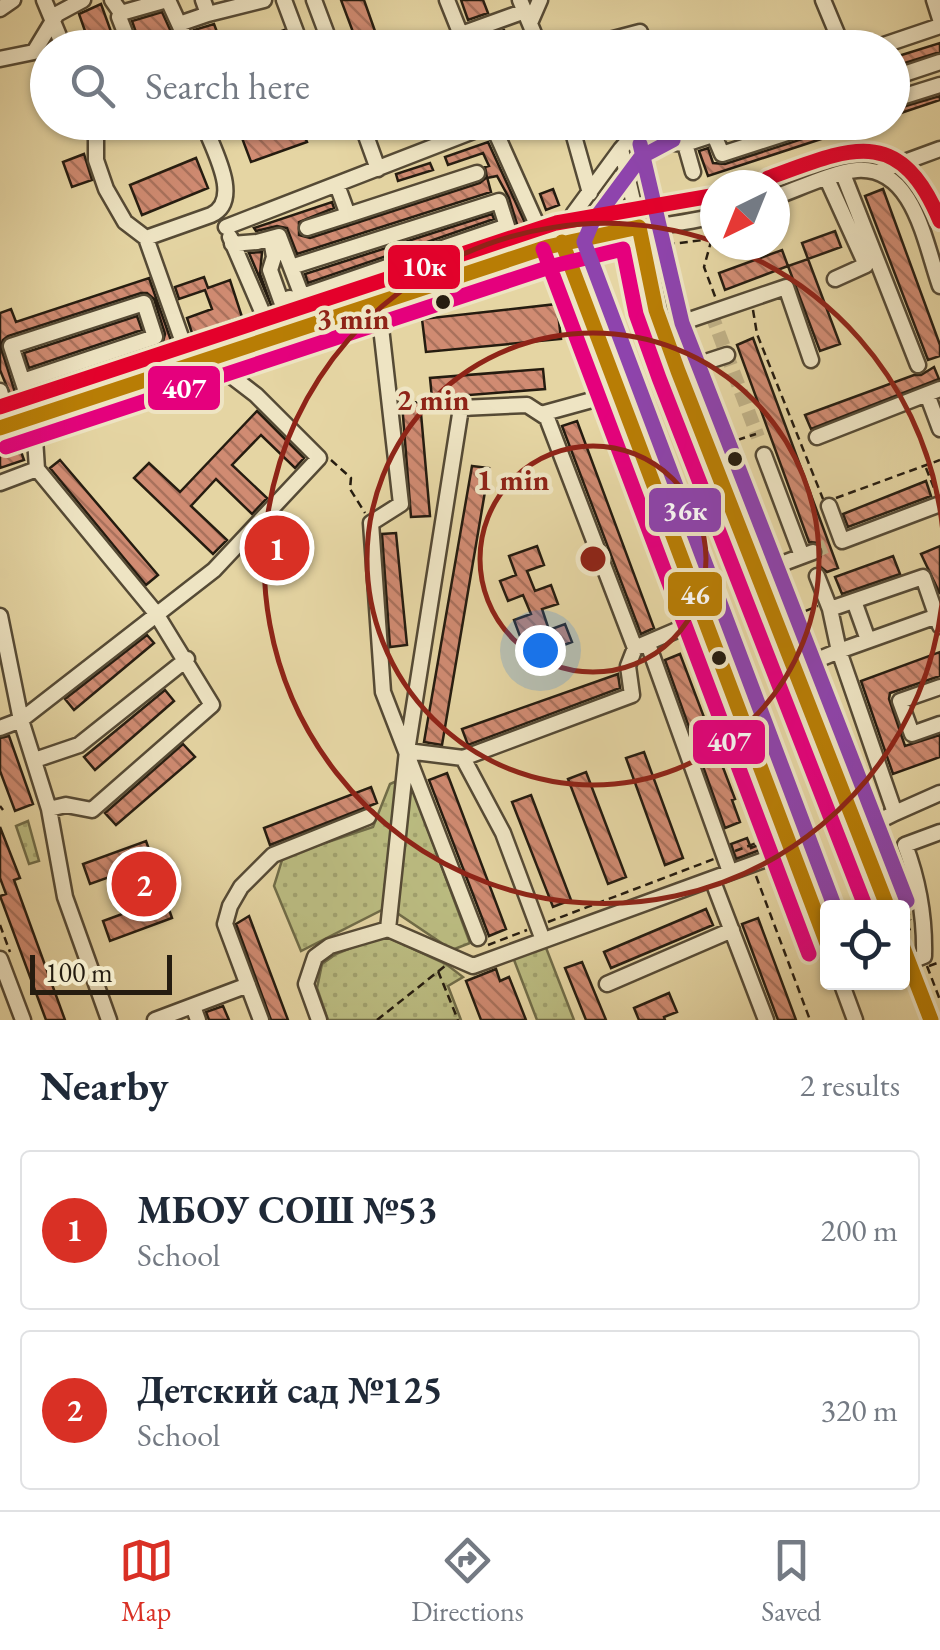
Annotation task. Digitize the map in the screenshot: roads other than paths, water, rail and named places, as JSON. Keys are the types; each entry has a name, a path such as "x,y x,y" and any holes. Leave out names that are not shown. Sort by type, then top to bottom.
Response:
{"street":[{"path":"0,9 13,0"},
{"path":"44,0 57,30"},
{"path":"49,30 65,8 84,0"},
{"path":"124,30 116,6 168,0 180,30"},
{"path":"179,24 206,7 261,0"},
{"path":"284,0 295,30"},
{"path":"314,0 325,30"},
{"path":"448,0 459,30"},
{"path":"472,30 525,11 540,0"},
{"path":"822,0 835,30"},
{"path":"910,34 940,22 934,0"},
{"path":"0,58 30,53"},
{"path":"910,72 940,62"},
{"path":"910,94 940,85"},
{"path":"96,140 96,160 106,189 125,222 146,238 191,365"},
{"path":"209,140 227,190 220,211 273,337"},
{"path":"367,140 378,169"},
{"path":"226,227 453,140"},
{"path":"501,140 547,247 571,265 699,620 820,926"},
{"path":"575,140 590,193"},
{"path":"547,247 630,140"},
{"path":"667,140 675,144 698,140"},
{"path":"716,140 722,154 765,140"},
{"path":"685,144 692,172"},
{"path":"621,149 663,329 885,900"},
{"path":"790,192 854,170 880,171 940,150"},
{"path":"880,171 898,183 909,200 940,286"},
{"path":"307,228 477,173"},
{"path":"843,174 918,365"},
{"path":"827,179 866,265 836,279"},
{"path":"337,186 348,214"},
{"path":"232,244 279,236 302,296 507,226 499,201 291,267"},
{"path":"146,238 220,211"},
{"path":"17,422 547,247 700,218"},
{"path":"271,238 274,257 270,270 281,301 290,298"},
{"path":"663,329 786,287 811,360"},
{"path":"378,301 401,504 370,523 383,692 478,938"},
{"path":"17,422 23,381 11,346 144,303 155,337 23,381"},
{"path":"678,371 700,368 727,355"},
{"path":"0,728 21,720 214,570 318,458 256,395 209,359"},
{"path":"0,391 17,422 35,439 37,469 156,612 212,704 92,810 66,805 49,809"},
{"path":"817,437 934,391 940,429"},
{"path":"541,414 615,393"},
{"path":"388,929 407,751 461,408 528,405 547,418 730,872"},
{"path":"757,573 807,554 764,455"},
{"path":"0,483 37,469"},
{"path":"827,504 836,543 940,504"},
{"path":"817,576 895,813"},
{"path":"795,669 868,640 938,621 923,577 830,609"},
{"path":"854,601 868,640"},
{"path":"0,616 21,720 49,809 65,897 109,1020"},
{"path":"407,751 463,758 632,695 628,666 641,646 699,620"},
{"path":"35,760 79,744 187,659"},
{"path":"940,687 900,701 912,734 940,724"},
{"path":"463,758 503,833 543,940"},
{"path":"859,831 940,793"},
{"path":"262,1020 226,924 230,906 241,888 273,855 368,817"},
{"path":"931,1020 920,962 920,885 905,845 940,832"},
{"path":"319,1020 306,984 315,957 330,946 388,929 472,966 791,850"},
{"path":"712,879 766,1020"},
{"path":"608,984 732,930"},
{"path":"910,952 920,962"},
{"path":"0,958 23,1020"},
{"path":"154,1020 195,1013 248,985"},
{"path":"843,990 854,1020"}],"tunnel":[{"path":"711,313 758,437"},
{"path":"813,552 829,545"}],"place":[{"name":"МБОУ СОШ №53","path":"277,548"},
{"name":"Детский сад №125","path":"144,884"}]}
